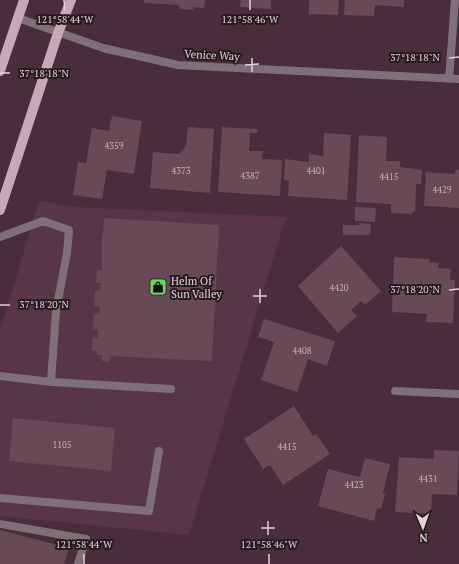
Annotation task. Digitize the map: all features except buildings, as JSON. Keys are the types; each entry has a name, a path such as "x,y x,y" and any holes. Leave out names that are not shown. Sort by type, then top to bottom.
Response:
{"main road":[{"path":"0,71 24,0"},
{"path":"0,210 58,33 71,0"}],"street":[{"path":"449,79 455,0"},
{"name":"Venice Way","path":"18,18 104,48 178,65 459,79"},
{"path":"0,237 43,220 69,230 67,253 56,311 51,382"},
{"path":"0,376 51,382 171,389"},
{"path":"395,391 459,394"},
{"path":"0,498 149,511 159,451"},
{"path":"0,524 86,539 78,564"}],"shaded area":[{"path":"39,201 74,207 286,217 189,535 0,516 0,331"}],"place":[{"name":"Helm Of Sun Valley","path":"158,287"}]}
